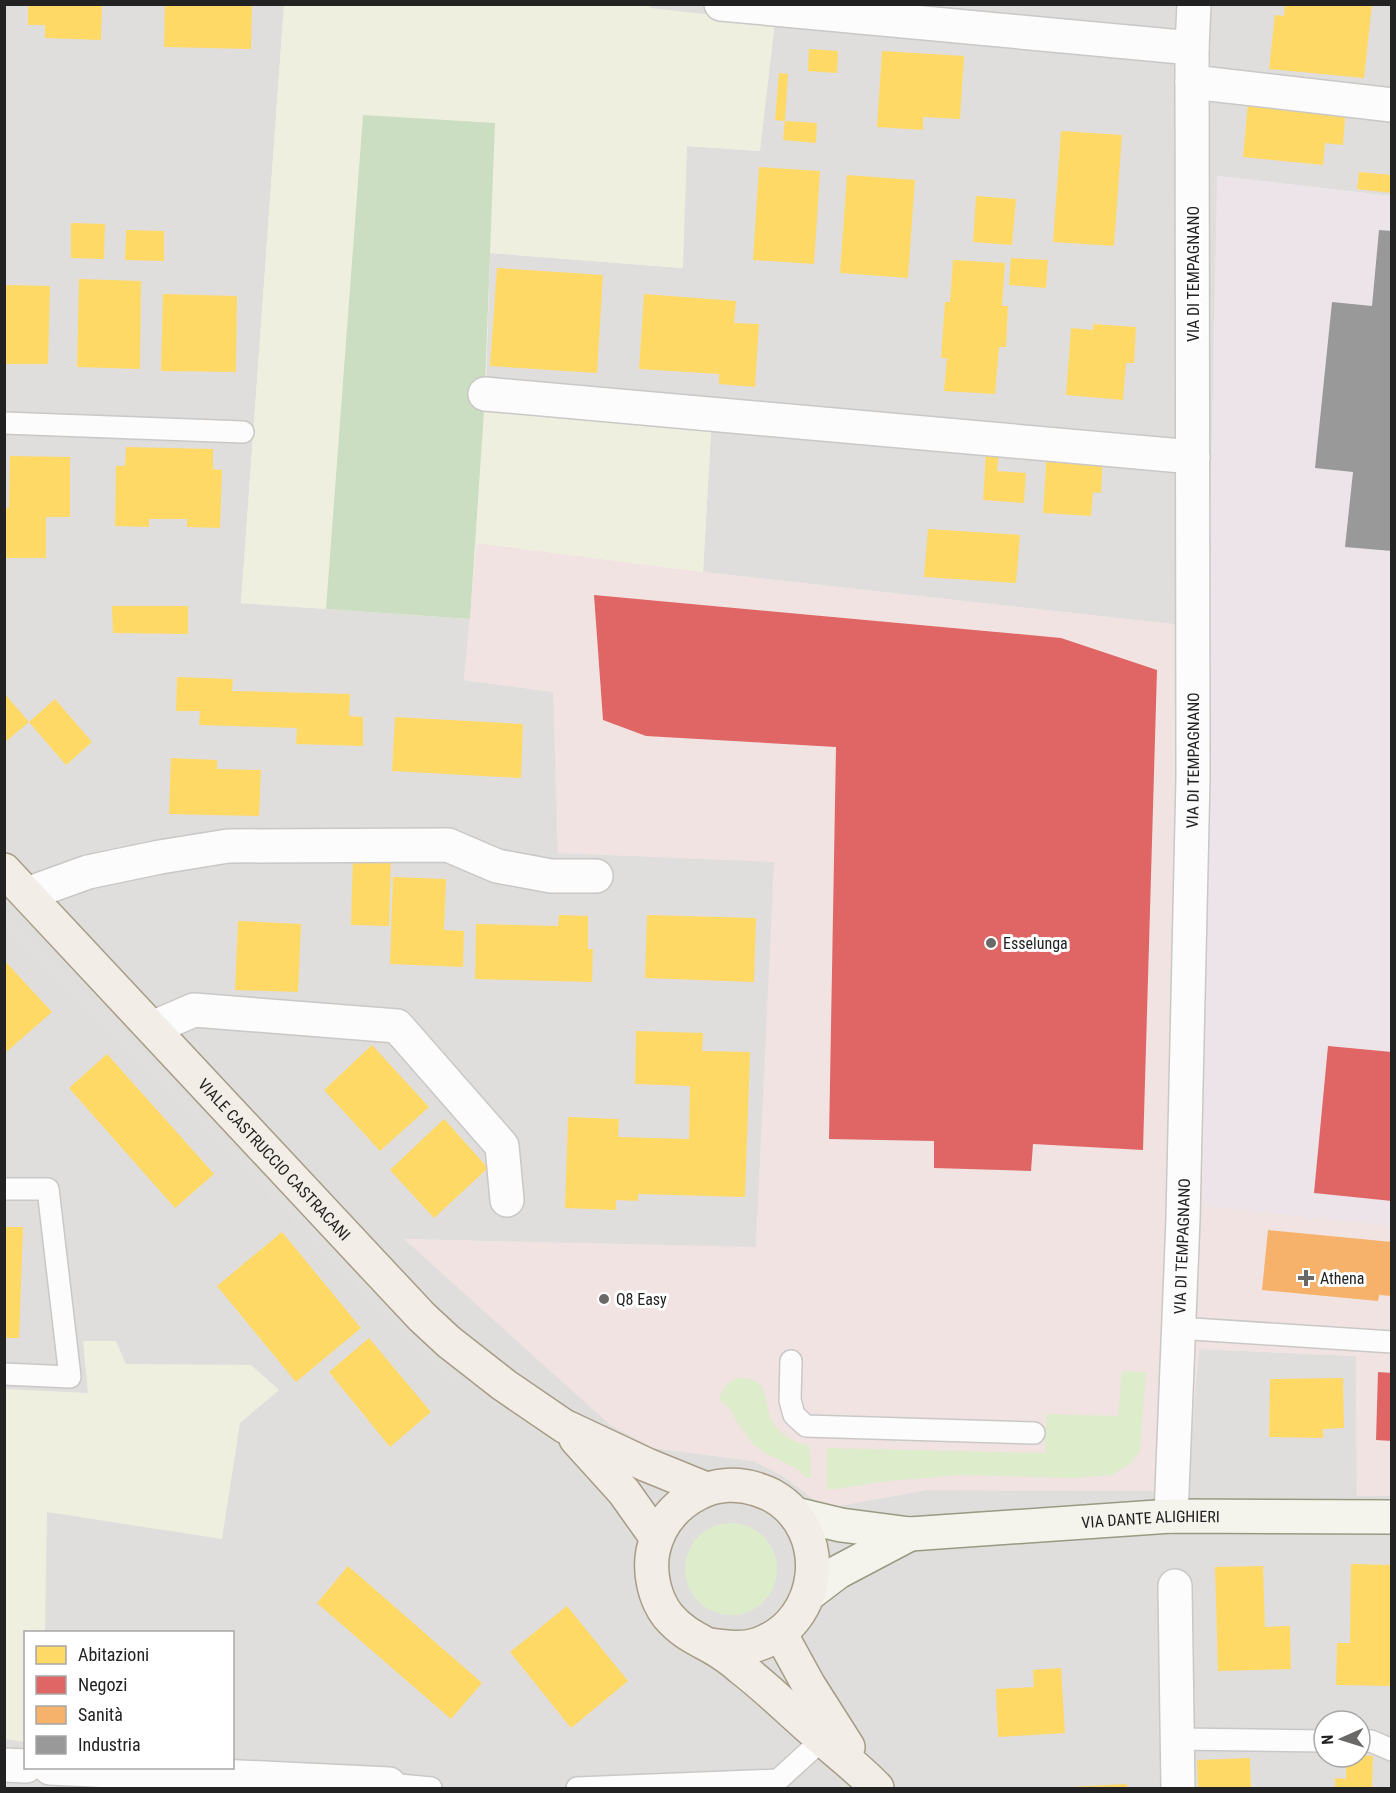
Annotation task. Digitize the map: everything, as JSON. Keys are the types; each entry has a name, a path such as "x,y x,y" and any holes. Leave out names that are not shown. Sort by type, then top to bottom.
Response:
{"main road":[{"name":"VIALE CASTRUCCIO CASTRACANI","path":"13,883 422,1317 449,1342 504,1385 564,1426 647,1465 706,1489"},
{"name":"VIALE CASTRUCCIO CASTRACANI","path":"564,1426 624,1492 656,1537"},
{"name":"VIALE CASTRUCCIO CASTRACANI","path":"709,1645 734,1648 758,1644 780,1633 798,1616 809,1594 814,1566 809,1538 795,1514 773,1495 746,1486 726,1485 706,1489 685,1500 668,1516 656,1537 651,1563 654,1590 666,1614 685,1633 709,1645 741,1667 875,1786"},
{"name":"VIA DANTE ALIGHIERI","path":"795,1514 841,1525 910,1534 1171,1516 1392,1518"},
{"name":"VIA DANTE ALIGHIERI","path":"809,1594 838,1572 910,1534"},
{"name":"VIALE CASTRUCCIO CASTRACANI","path":"780,1633 813,1692 875,1786"}],"street":[{"path":"721,4 1192,48"},
{"name":"VIA DI TEMPAGNANO","path":"1171,1516 1183,1219 1193,778 1192,48 1194,4"},
{"path":"1192,82 1392,105"},
{"path":"485,394 1193,457"},
{"path":"13,883 88,872 228,846 448,845 496,866 551,876 596,876"},
{"path":"152,1028 194,1010 397,1026 502,1146 507,1200"},
{"path":"1175,1586 1178,1788"},
{"path":"4,1766 24,1766"},
{"path":"90,1769 389,1784"}],"lane":[{"path":"4,423 243,432"},
{"path":"4,1189 48,1189 70,1377 4,1374"},
{"path":"1178,1328 1392,1342"},
{"path":"791,1362 790,1400 794,1415 806,1426 1034,1433"},
{"path":"578,1788 778,1780 823,1739"},
{"path":"1177,1739 1312,1740"},
{"path":"1372,1741 1392,1750"},
{"path":"389,1784 431,1788"}],"shaded area":[{"path":"5,5 284,5 241,603 470,619 464,680 554,692 558,853 775,861 756,1248 405,1239 653,1448 754,1461 783,1476 812,1498 833,1507 926,1490 1187,1491 1198,1349 1356,1356 1357,1496 1391,1496 1391,1788 5,1788"},
{"path":"650,5 1391,5 1391,196 1218,176 1208,628 703,572 711,432 485,411 490,253 682,268 687,146 760,151 650,8"},
{"path":"1217,176 1391,196 1391,1226 1203,1206 1208,628"},
{"path":"476,543 703,572 1208,628 1203,1206 1391,1226 1391,1496 1357,1496 1356,1356 1199,1349 1187,1491 926,1490 833,1507 812,1498 783,1476 754,1461 653,1448 610,1425 404,1239 756,1247 774,862 558,853 553,692 464,680"},
{"path":"4,911 464,1381 457,1388 5,926"}],"green space":[{"path":"650,4 650,8 775,22 760,151 687,146 683,268 490,253 485,411 711,431 703,572 476,543 470,619 241,603 284,5"},
{"path":"363,115 495,123 484,411 470,619 326,609"},
{"path":"83,1341 116,1341 126,1364 251,1365 279,1390 240,1423 222,1539 47,1512 45,1631 24,1631 24,1742 5,1739 5,1389 88,1393"},
{"path":"1122,1371 1146,1372 1140,1451 1130,1464 1112,1475 1073,1478 961,1475 879,1482 836,1489 829,1489 827,1486 827,1448 1045,1453 1046,1414 1118,1416"},
{"path":"739,1378 755,1381 763,1388 770,1418 781,1432 795,1441 809,1445 811,1478 807,1478 797,1469 765,1453 753,1444 731,1410 719,1399 726,1386"},
{"path":"731,1523 749,1526 764,1536 774,1551 777,1569 774,1587 764,1602 749,1612 731,1615 713,1612 698,1602 688,1587 685,1569 688,1551 698,1536 713,1526"}],"building: Abitazioni":[{"path":"28,4 102,4 101,40 45,38 45,25 28,25"},
{"path":"165,4 252,4 251,49 164,47"},
{"path":"1285,4 1372,4 1364,78 1269,69 1275,15 1284,16"},
{"path":"809,49 838,51 837,73 808,71"},
{"path":"882,51 964,56 960,119 923,117 923,130 877,127"},
{"path":"779,73 788,74 785,121 775,120"},
{"path":"1248,102 1346,106 1343,145 1325,143 1323,165 1243,157"},
{"path":"785,121 817,123 816,143 783,140"},
{"path":"1061,131 1122,135 1114,246 1053,242"},
{"path":"759,167 820,171 814,264 753,260"},
{"path":"1359,172 1392,175 1392,193 1357,189"},
{"path":"847,175 915,180 908,278 840,273"},
{"path":"976,196 1016,199 1012,245 973,242"},
{"path":"71,223 105,224 104,259 71,258"},
{"path":"126,230 164,231 164,261 125,260"},
{"path":"1011,258 1048,260 1046,288 1009,285"},
{"path":"953,260 1005,263 1002,306 1008,306 1006,347 999,347 995,394 944,391 947,358 941,358 945,302 950,302"},
{"path":"497,268 603,275 597,373 490,366"},
{"path":"79,279 141,281 140,369 77,367"},
{"path":"5,285 50,286 48,364 5,364"},
{"path":"163,294 237,296 236,372 161,371"},
{"path":"644,294 736,301 734,323 759,324 755,387 719,384 719,374 639,369"},
{"path":"1093,324 1136,327 1134,363 1126,363 1123,400 1066,395 1071,328 1093,330"},
{"path":"126,447 213,449 213,469 222,470 220,528 187,527 187,519 149,519 149,527 115,526 116,466 125,466"},
{"path":"1047,449 1103,452 1101,493 1093,492 1091,516 1043,513"},
{"path":"986,451 999,452 997,471 1026,473 1024,503 983,500"},
{"path":"10,456 70,457 70,517 46,517 46,558 4,558 4,508 9,508"},
{"path":"928,529 1020,535 1016,583 924,577"},
{"path":"112,606 188,606 188,634 113,633"},
{"path":"177,677 233,679 232,691 350,694 349,716 363,717 363,746 296,744 297,728 199,725 200,711 176,711"},
{"path":"4,693 29,722 4,743"},
{"path":"55,699 92,742 66,765 29,722"},
{"path":"395,717 523,724 521,778 392,771"},
{"path":"171,758 217,760 217,769 261,770 259,816 169,814"},
{"path":"353,855 391,856 389,926 351,925"},
{"path":"393,877 446,879 444,930 464,931 463,967 390,964"},
{"path":"559,915 588,916 588,949 593,949 592,982 475,979 476,924 558,926"},
{"path":"647,915 756,918 754,982 645,978"},
{"path":"238,921 301,924 298,992 235,990"},
{"path":"4,960 52,1012 4,1054"},
{"path":"636,1031 703,1033 702,1051 750,1052 745,1197 638,1194 638,1201 616,1200 616,1210 565,1208 568,1117 619,1119 618,1137 689,1139 690,1086 635,1084"},
{"path":"372,1045 429,1107 380,1151 324,1090"},
{"path":"107,1054 214,1174 175,1208 69,1088"},
{"path":"444,1119 488,1168 434,1218 390,1170"},
{"path":"4,1227 23,1227 19,1338 4,1338"},
{"path":"282,1232 361,1328 296,1382 217,1286"},
{"path":"369,1338 431,1412 390,1447 329,1372"},
{"path":"1343,1378 1344,1428 1323,1429 1323,1438 1269,1437 1270,1379"},
{"path":"1351,1564 1392,1565 1392,1686 1336,1685 1337,1643 1350,1643"},
{"path":"348,1566 482,1683 451,1719 317,1603"},
{"path":"1263,1566 1265,1627 1290,1626 1291,1669 1218,1671 1215,1567"},
{"path":"567,1606 628,1681 571,1728 510,1652"},
{"path":"1061,1668 1065,1733 998,1737 996,1689 1034,1687 1033,1670"},
{"path":"1373,1756 1372,1788 1335,1788 1335,1778 1346,1779 1346,1769 1372,1769"},
{"path":"1250,1758 1251,1788 1198,1788 1197,1760"},
{"path":"1127,1784 1127,1788 1072,1788 1072,1787"}],"building: Negozi":[{"name":"Esselunga","path":"594,595 1061,638 1157,670 1143,1150 1033,1144 1031,1171 934,1168 934,1141 829,1139 836,747 646,736 603,720"},
{"path":"1328,1046 1392,1052 1392,1201 1314,1193"},
{"path":"1378,1372 1392,1373 1392,1441 1376,1440"}],"building: Sanità":[{"path":"1268,1230 1392,1242 1392,1296 1379,1295 1378,1301 1262,1290"}],"building: Industria":[{"path":"1379,230 1392,231 1392,551 1345,547 1353,472 1315,468 1332,302 1372,306"}],"place":[{"name":"Esselunga","path":"991,943"},
{"name":"Athena","path":"1306,1278"},
{"name":"Q8 Easy","path":"604,1299"}]}
